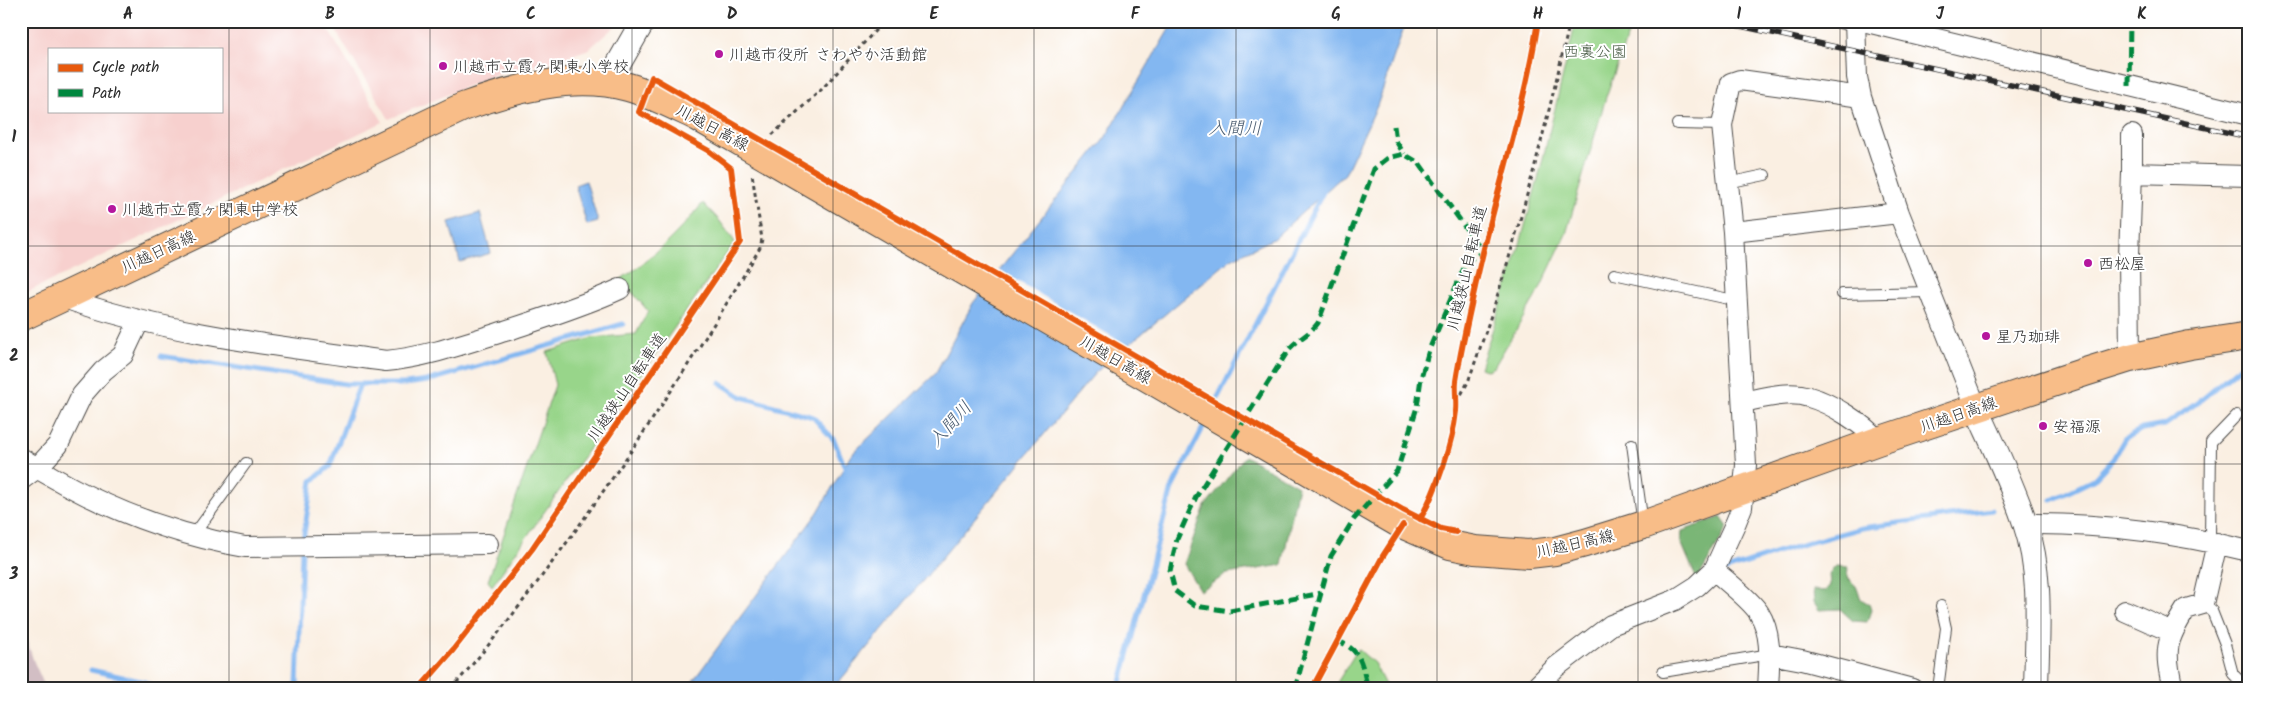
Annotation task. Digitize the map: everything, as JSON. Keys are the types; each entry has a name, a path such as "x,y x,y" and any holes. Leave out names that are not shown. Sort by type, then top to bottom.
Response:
{"main road":[{"name":"川越日高線","path":"21,317 464,107 499,94 526,88 579,82 610,83 628,87 673,105 764,154 1397,522 1450,545 1475,550 1529,554 1586,543 1744,490 1976,407 2130,358 2190,345 2249,336"}],"street":[{"path":"610,83 643,21"},
{"path":"2036,689 2036,588 2034,560 2026,524 1976,407 1899,213 1861,97 1857,76 1858,23 2249,115"},
{"path":"1534,689 1556,667 1611,625 1675,600 1697,586 1714,570 1742,507 1746,466 1738,350 1738,301 1722,126 1731,83 1740,80 1861,97"},
{"path":"2130,358 2129,255 2132,135"},
{"path":"2132,173 2249,176"},
{"path":"1733,232 1899,213"},
{"path":"61,298 86,307 139,321 222,336 386,361 409,359 441,352 588,304 620,289"},
{"path":"21,480 29,463 58,445 82,395 103,371 123,356 139,321"},
{"path":"1743,402 1779,395 1808,396 1866,428 1878,441"},
{"path":"29,463 98,502 193,536 245,547 488,544"},
{"path":"2026,524 2049,523 2106,528 2213,542 2249,551"},
{"path":"2174,689 2166,662 2172,632 2186,609 2203,604 2213,542"},
{"path":"1714,570 1759,612 1767,632 1770,654 1768,689"},
{"path":"2125,611 2172,632"},
{"path":"1770,654 1802,660 1912,689"}],"lane":[{"path":"1831,21 1858,23"},
{"path":"1677,124 1722,126"},
{"path":"1727,183 1765,175"},
{"path":"1614,274 1738,301"},
{"path":"1842,294 1930,292"},
{"path":"2213,542 2212,442 2237,416"},
{"path":"1632,444 1643,525"},
{"path":"193,536 246,463"},
{"path":"2203,604 2212,611 2234,674 2239,680 2248,682"},
{"path":"1938,689 1946,628 1941,606"},
{"path":"1663,672 1770,654"}],"path":[{"path":"780,128 821,90 884,21"},
{"path":"1456,403 1468,382 1509,261 1547,124 1570,21"},
{"path":"451,689 472,666 547,569 619,469 756,256 762,239 753,179"},
{"path":"1456,392 1456,403"}],"shaded area":[{"name":"川越市立霞ヶ関東中学校","path":"21,21 323,21 383,122 21,295"},
{"name":"川越市立霞ヶ関東小学校","path":"330,21 621,21 589,49 558,60 499,73 389,119"},
{"path":"21,623 34,662 46,689 21,689"}],"green space":[{"name":"西裏公園","path":"1576,21 1609,21 1631,26 1606,97 1566,234 1539,291 1494,367 1487,370 1480,368 1518,251 1538,179"},
{"path":"703,203 719,220 735,242 492,586 488,581 555,385 547,352 592,338 636,334 648,311 621,279 665,244"},
{"path":"1245,456 1298,486 1282,565 1227,574 1200,591 1184,564 1205,506"},
{"path":"1721,517 1728,527 1697,580 1681,542 1682,531"},
{"path":"1836,566 1848,567 1847,577 1856,586 1861,599 1869,604 1871,610 1867,622 1853,621 1840,609 1819,610 1814,602 1813,590 1825,591 1830,585 1829,574"},
{"path":"1358,649 1374,663 1387,689 1333,689"}],"water":[{"name":"入間川","path":"1174,21 1406,21 1377,106 1345,174 1273,239 1231,259 1095,373 833,689 687,689 818,512 851,455 935,374 973,303 1105,138"},
{"path":"586,181 598,222 587,225 575,185"},
{"path":"480,213 491,253 460,262 449,222"}],"pier":[{"path":"997,269 1130,347 1108,365 979,290"}],"waterway":[{"path":"1214,405 1325,188"},
{"path":"161,356 346,384 406,384 427,381 623,324"},
{"path":"2052,500 2093,480 2113,459 2125,438 2142,429 2165,425 2197,403 2249,359"},
{"path":"720,383 742,397 813,417 834,440 844,465 850,468"},
{"path":"303,541 312,481 330,466 360,384"},
{"path":"1119,689 1172,488 1206,422"},
{"path":"1726,570 1807,543 1862,528 1992,510"},
{"path":"292,689 297,685 302,552"},
{"path":"91,670 145,682 157,689"}],"railway":[{"path":"1717,21 2249,137"}],"marked path":[{"path":"2129,86 2130,21"},
{"path":"1394,126 1396,141 1404,154"},
{"path":"1295,689 1331,556 1354,519 1397,471 1417,407 1421,378 1429,350 1467,261 1483,252 1419,163 1404,154 1388,158 1374,169 1318,323 1289,349 1196,497 1177,539 1170,571 1175,591 1195,606 1230,611 1322,593"},
{"path":"1336,640 1345,644 1360,659 1368,689"}],"cycle path":[{"name":"川越狭山自転車道","path":"1420,519 1438,481 1448,452 1456,411 1456,381 1465,334 1525,88 1538,21"},
{"name":"川越狭山自転車道","path":"419,689 453,650 532,549 740,242 731,168 709,151 639,112 652,77 1403,510 1441,529 1456,532"},
{"path":"1312,689 1383,556 1403,525"}],"place":[{"name":"川越市役所 さわやか活動館","path":"719,54"},
{"name":"川越市立霞ヶ関東小学校","path":"443,66"},
{"name":"川越市立霞ヶ関東中学校","path":"112,209"},
{"name":"西松屋","path":"2088,263"},
{"name":"星乃珈琲","path":"1986,336"},
{"name":"安福源","path":"2043,426"}]}
